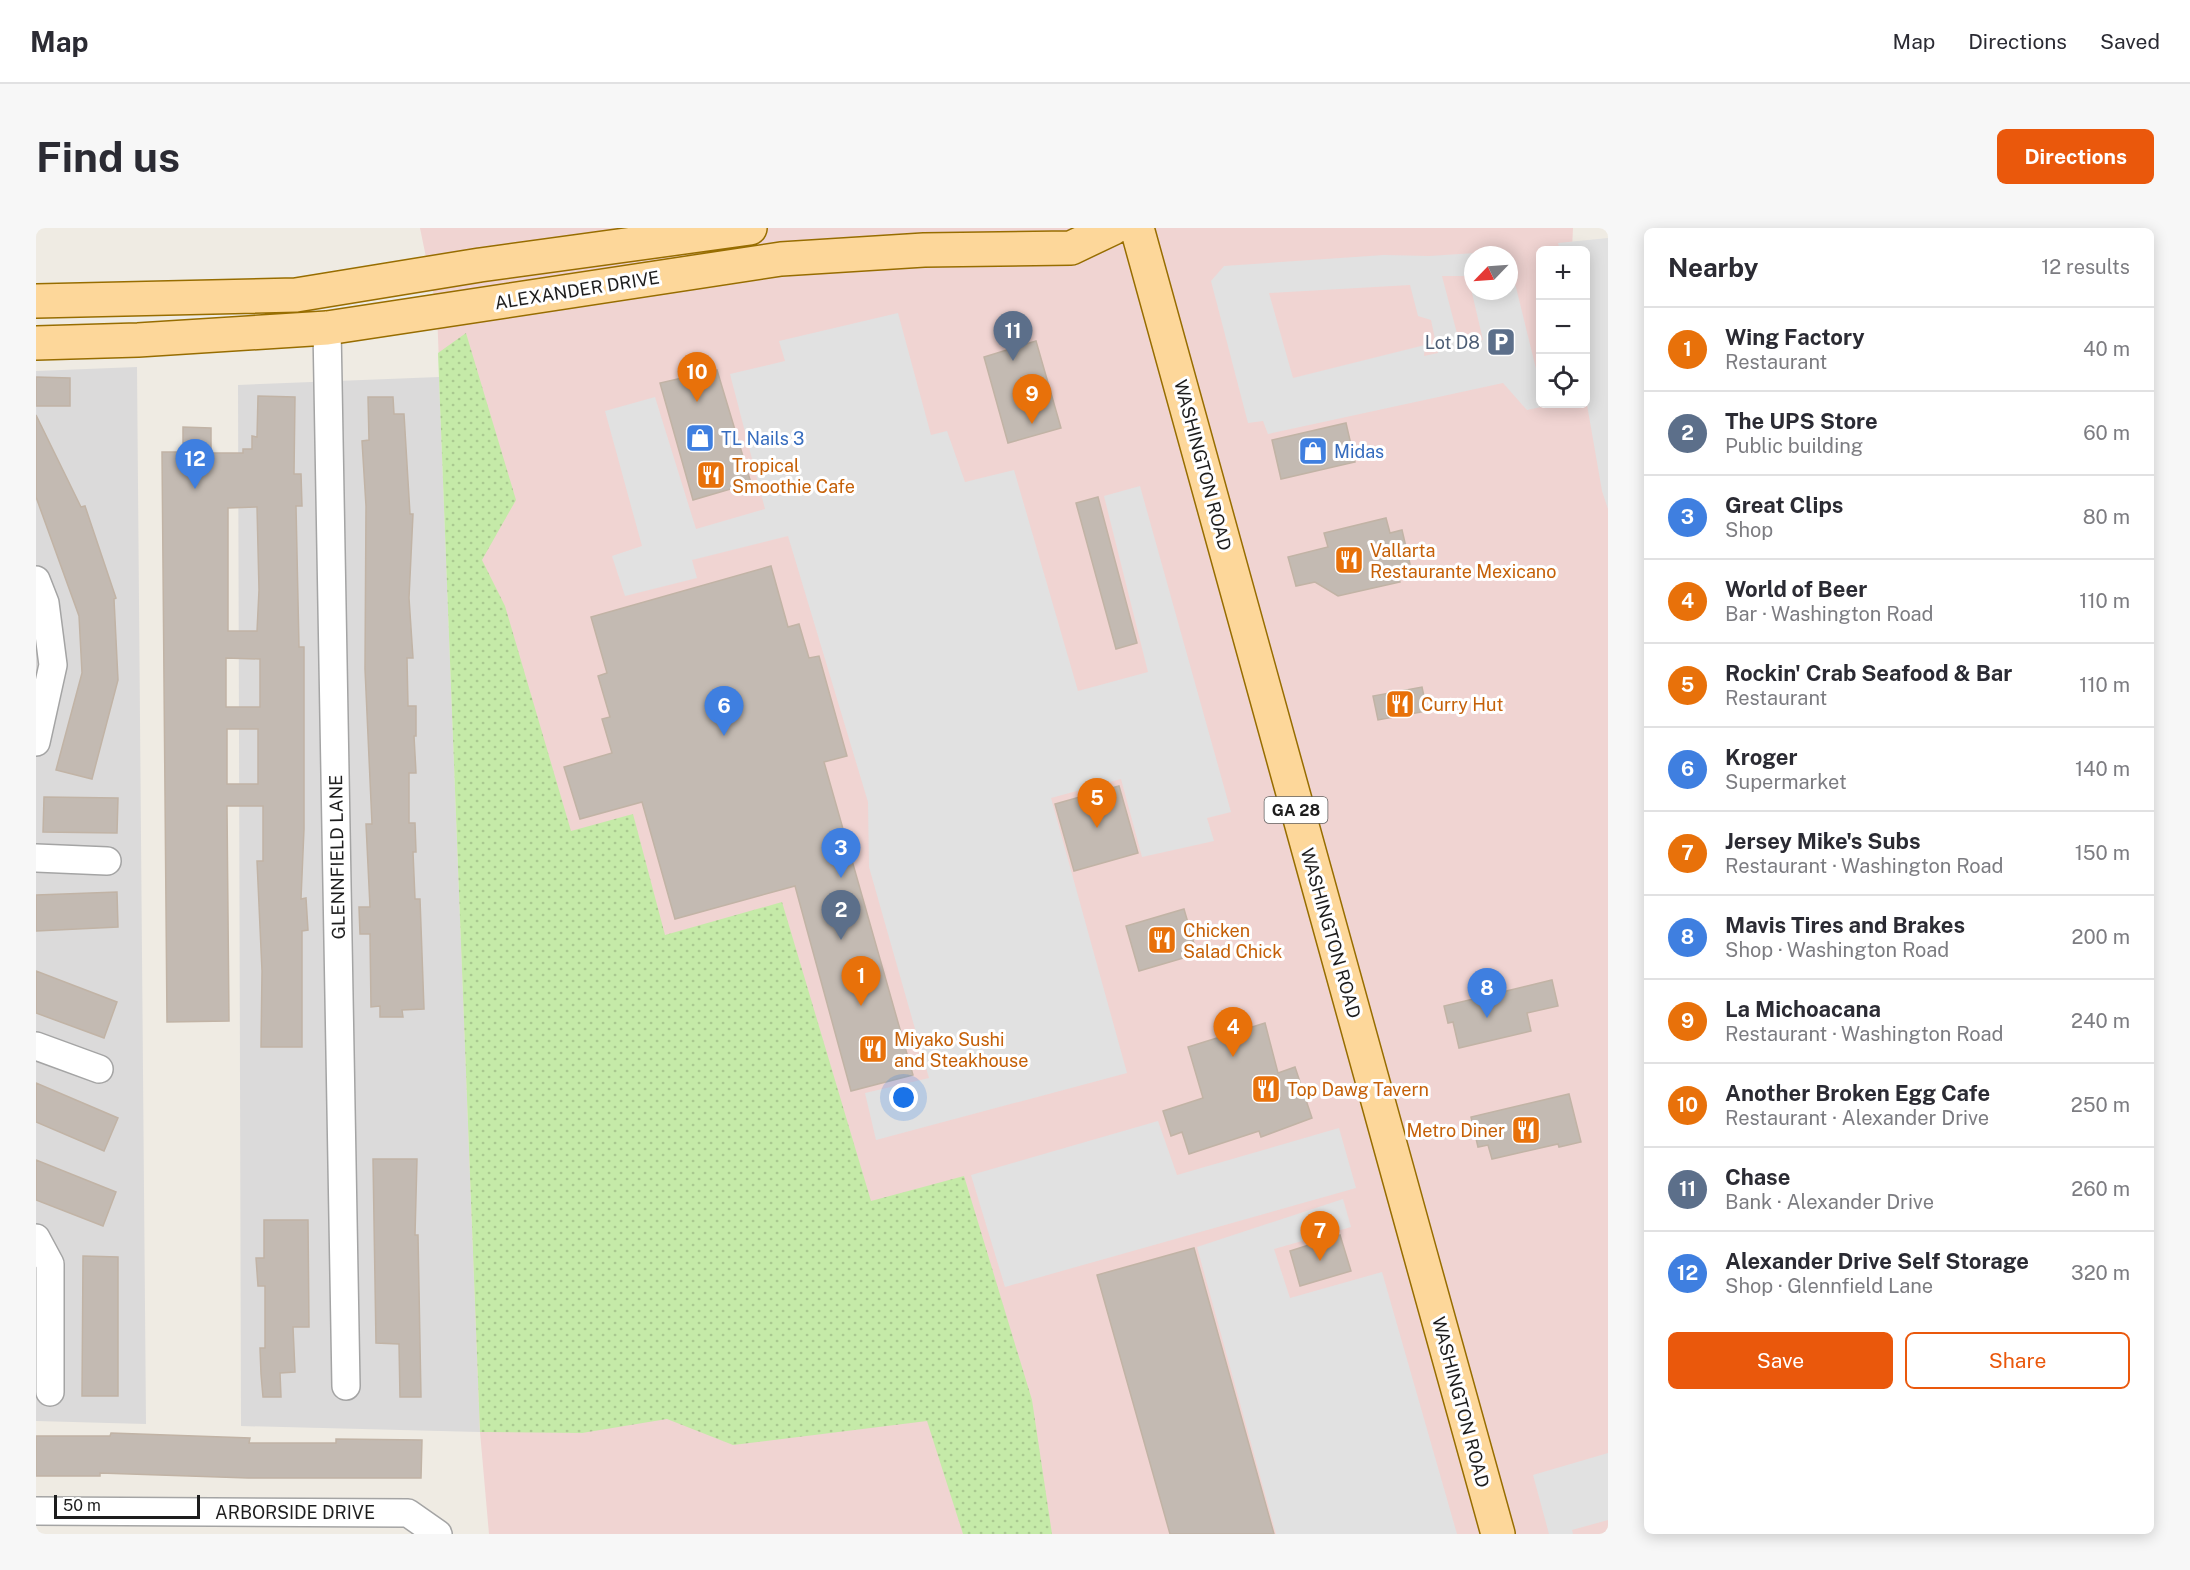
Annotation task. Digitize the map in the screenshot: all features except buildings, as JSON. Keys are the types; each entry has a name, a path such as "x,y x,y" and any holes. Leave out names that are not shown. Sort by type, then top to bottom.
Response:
{"main road":[{"name":"ALEXANDER DRIVE","path":"36,301 296,295 480,265 750,228"},
{"name":"ALEXANDER DRIVE","path":"36,343 138,340 327,328 781,259 924,250 1071,248 1113,228"},
{"name":"WASHINGTON ROAD","path":"1137,228 1219,520 1288,784 1347,986 1498,1534"}],"street":[{"name":"GLENNFIELD LANE","path":"327,328 346,1386"},
{"path":"36,580 45,603 52,665 36,742"},
{"path":"36,858 107,861"},
{"path":"36,1046 99,1069"},
{"path":"36,1238 50,1264 50,1392"},
{"name":"ARBORSIDE DRIVE","path":"36,1511 408,1513 438,1534"}],"shaded area":[{"path":"420,228 1573,228 1572,246 1536,246 1536,408 1590,408 1590,247 1608,245 1608,1534 489,1534 480,1432 437,311"},
{"path":"1608,238 1608,509 1602,491 1588,408 1590,408 1590,246 1559,246 1558,243"},
{"name":"Lot D8","path":"1464,254 1464,276 1442,276 1460,345 1483,340 1474,300 1518,300 1518,296 1536,369 1536,408 1527,410 1503,383 1268,434 1263,421 1248,423 1211,281 1224,266 1384,255","holes":["1410,285 1418,316 1431,320 1438,353 1424,356 1425,345 1293,378 1269,293"]},
{"path":"898,313 931,435 947,431 965,482 1014,470 1078,691 1148,672 1104,496 1140,486 1231,812 1207,818 1214,841 1142,857 1121,779 1051,798 1127,1073 876,1140 865,1093 929,1078 869,867 868,802 788,536 692,560 697,578 625,596 612,556 642,546 605,411 655,397 696,529 765,509 730,374 785,361 779,341"},
{"path":"137,367 146,1424 36,1421 36,371"},
{"path":"439,377 480,1432 241,1426 238,385"},
{"path":"1158,1121 1177,1175 1339,1128 1356,1188 1005,1287 971,1175"},
{"path":"1343,1199 1351,1227 1274,1249 1290,1298 1382,1272 1457,1534 1276,1534 1197,1247"},
{"path":"1608,1453 1608,1520 1572,1530 1573,1534 1549,1534 1533,1475"}],"green space":[{"path":"466,333 516,500 482,560 505,606 571,831 633,814 665,935 782,902 871,1201 964,1176 1032,1400 1052,1534 963,1534 927,1421 733,1445 667,1419 582,1433 480,1432 438,353"}],"place":[{"name":"Lot D8","path":"1501,342"},
{"name":"Chase","path":"1013,361"},
{"name":"Another Broken Egg Cafe","path":"697,402"},
{"name":"La Michoacana","path":"1032,424"},
{"name":"TL Nails 3","path":"700,438"},
{"name":"Midas","path":"1313,451"},
{"name":"Tropical Smoothie Cafe","path":"711,475"},
{"name":"Alexander Drive Self Storage","path":"195,489"},
{"name":"Vallarta Restaurante Mexicano","path":"1349,560"},
{"name":"Curry Hut","path":"1400,704"},
{"name":"Kroger","path":"724,736"},
{"name":"Rockin' Crab Seafood & Bar","path":"1097,828"},
{"name":"Great Clips","path":"841,878"},
{"name":"The UPS Store","path":"841,940"},
{"name":"Chicken Salad Chick","path":"1162,940"},
{"name":"Wing Factory","path":"861,1006"},
{"name":"Mavis Tires and Brakes","path":"1487,1018"},
{"name":"Miyako Sushi and Steakhouse","path":"873,1049"},
{"name":"World of Beer","path":"1233,1057"},
{"name":"Top Dawg Tavern","path":"1266,1089"},
{"name":"Metro Diner","path":"1526,1130"},
{"name":"Jersey Mike's Subs","path":"1320,1261"}]}
